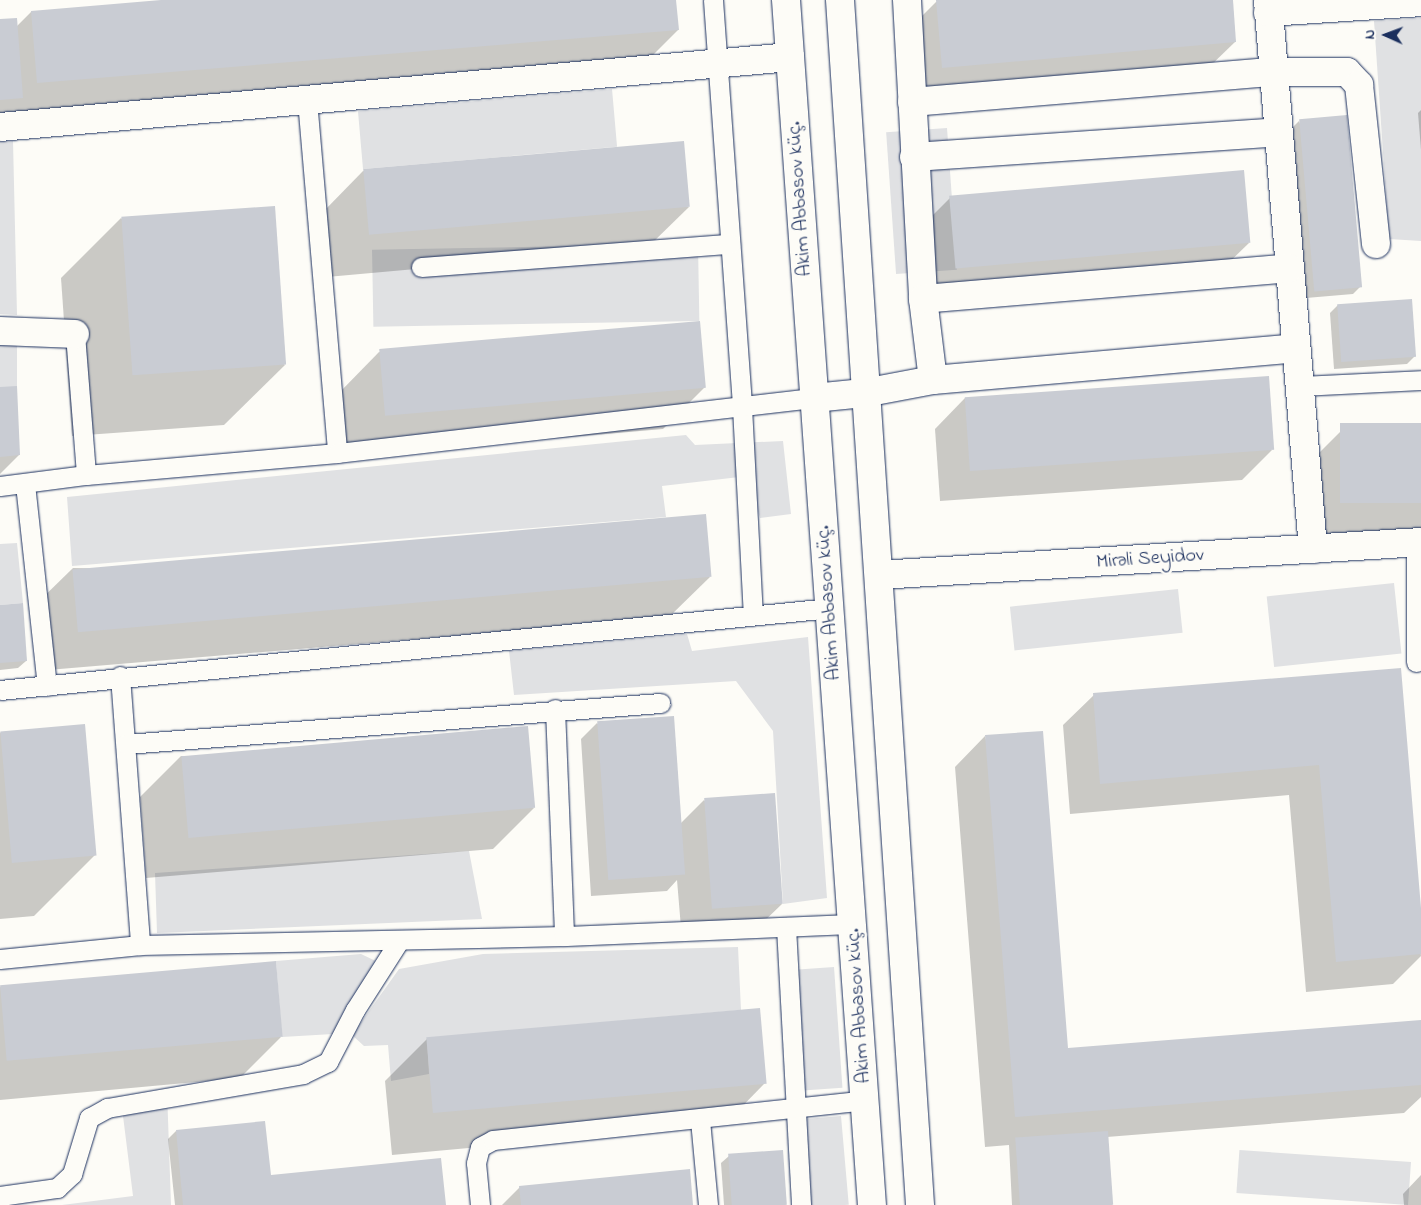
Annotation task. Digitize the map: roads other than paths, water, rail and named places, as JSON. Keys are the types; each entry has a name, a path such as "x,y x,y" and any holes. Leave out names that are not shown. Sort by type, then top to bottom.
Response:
{"street":[{"name":"Akim Abbasov küç.","path":"786,0 872,1205"},
{"path":"840,0 864,393 879,575 920,1205"},
{"path":"907,0 923,299 933,380"},
{"path":"1313,549 1268,6 1421,2"},
{"path":"0,127 790,57"},
{"path":"912,102 1273,72 1348,72 1359,85 1376,244"},
{"path":"914,157 1278,132"},
{"path":"923,299 1290,268"},
{"path":"0,331 75,334"},
{"path":"814,398 864,393 933,380 1296,348"},
{"name":"Mirəli Seyidov","path":"879,575 1418,542"}],"lane":[{"path":"713,0 742,406 753,616"},
{"path":"307,100 337,453"},
{"path":"421,267 730,244"},
{"path":"75,334 86,475"},
{"path":"1300,386 1421,380"},
{"path":"0,486 86,475 337,453 814,398"},
{"path":"26,484 47,686"},
{"path":"1416,662 1418,542"},
{"path":"0,690 120,676 830,608"},
{"path":"120,676 140,946"},
{"path":"126,744 555,709 660,703"},
{"path":"555,709 564,936"},
{"path":"0,960 140,946 564,936 853,924"},
{"path":"786,927 794,1108 801,1205"},
{"path":"0,1196 57,1188 72,1174 89,1118 106,1108 303,1074 328,1062 355,1010 399,941"},
{"path":"480,1205 476,1164 480,1147 493,1140 700,1120 866,1100"},
{"path":"700,1120 708,1205"}]}
